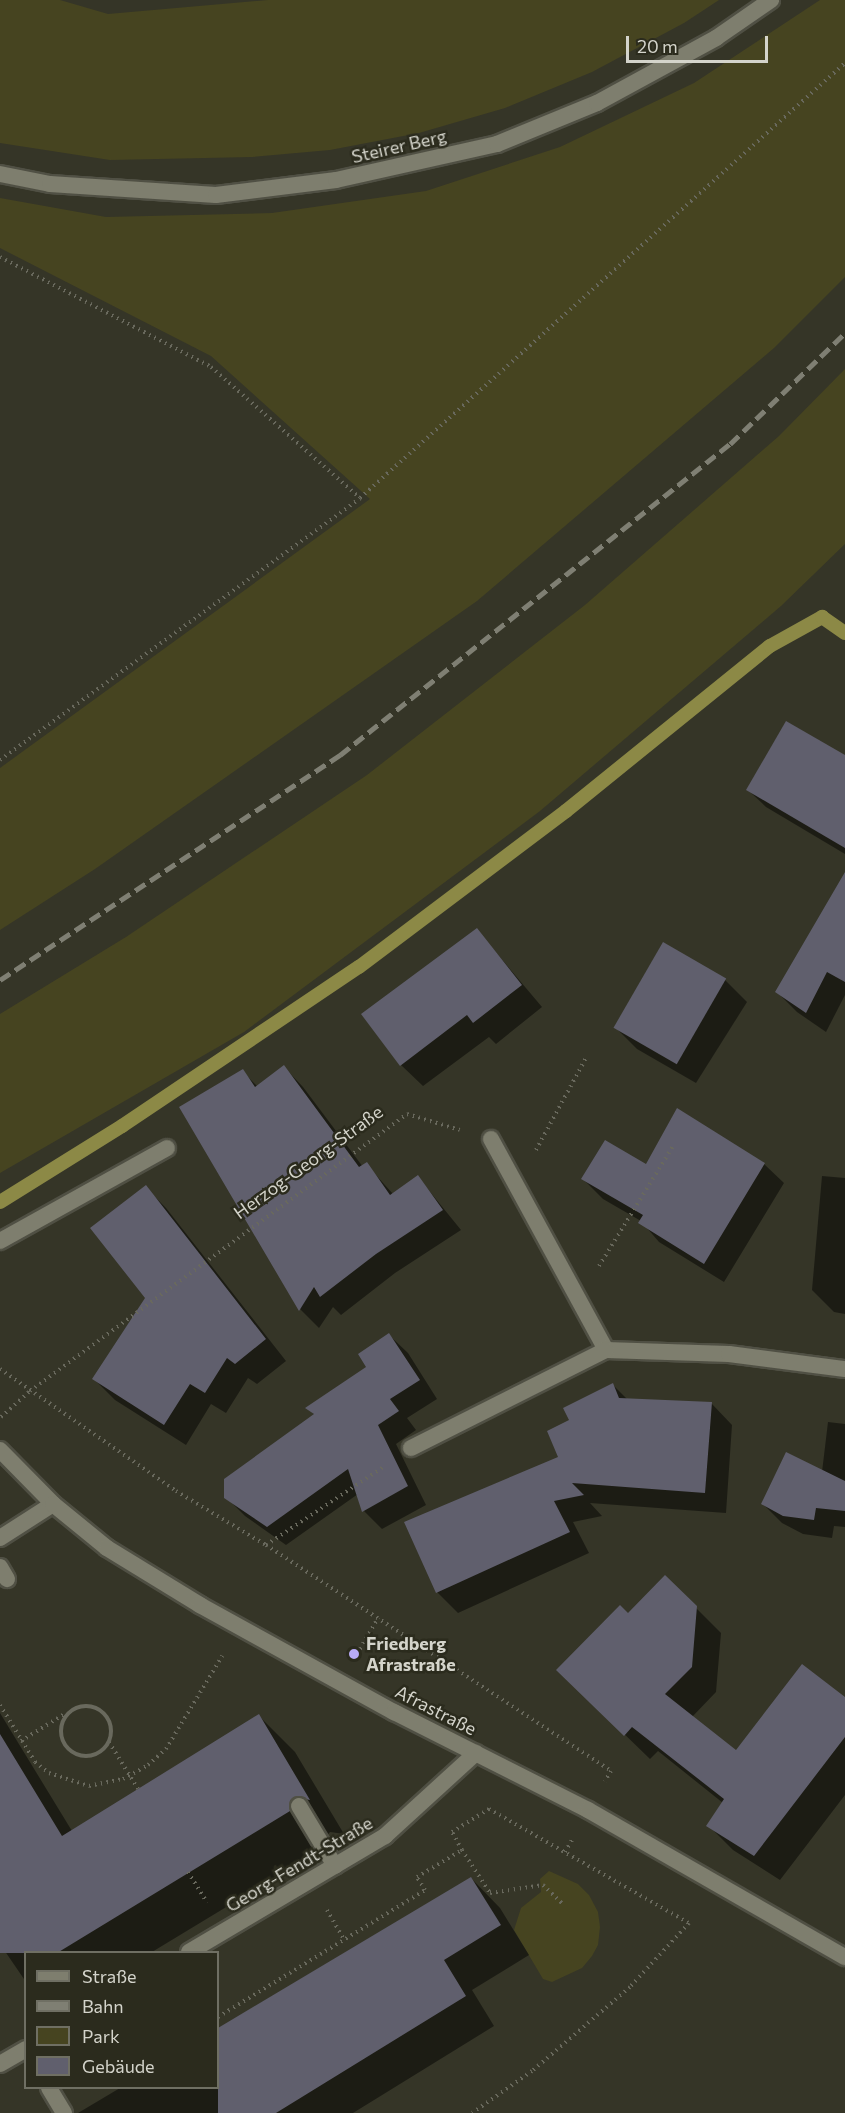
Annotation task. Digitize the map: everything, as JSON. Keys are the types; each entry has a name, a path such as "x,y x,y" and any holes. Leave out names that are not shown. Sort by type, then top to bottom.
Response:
{"street":[{"name":"Steirer Berg","path":"0,174 50,184 216,195 336,180 497,144 597,103 716,38 771,0"},
{"path":"491,1139 518,1185 577,1302 606,1350"},
{"path":"0,1241 167,1148"},
{"path":"411,1448 606,1350 729,1354 845,1369"},
{"name":"Afrastraße","path":"0,1450 53,1504 107,1548 239,1626 476,1753 588,1810 845,1957"},
{"path":"0,1538 53,1504"},
{"name":"Georg-Fendt-Straße","path":"192,1951 385,1836 476,1753"},
{"path":"299,1806 335,1866"},
{"path":"0,2064 24,2050"},
{"path":"50,2089 64,2113"}],"path":[{"path":"0,760 360,498 845,63"},
{"path":"0,257 211,367 360,498"},
{"path":"518,1185 586,1058"},
{"name":"Herzog-Georg-Straße","path":"0,1418 30,1391 406,1114 491,1139"},
{"path":"577,1302 673,1146"},
{"path":"0,1369 176,1491 266,1545 611,1771 565,1852"},
{"path":"266,1545 411,1448"},
{"path":"341,1680 378,1618"},
{"path":"0,1705 35,1762 65,1780 89,1786 129,1776 166,1749 239,1626"},
{"path":"21,1741 72,1710 87,1705 103,1711 111,1726 109,1742 138,1789"},
{"path":"72,1710 61,1731 72,1752 88,1756 109,1742"},
{"path":"472,2113 532,2072 630,1987 689,1923 489,1809 452,1832 490,1893 543,1885 564,1905"},
{"path":"219,2016 425,1890 417,1877 462,1850"},
{"path":"332,1917 344,1939"}],"green space":[{"path":"0,0 60,0 108,14 268,0 719,0 684,23 592,72 505,108 419,133 330,150 252,157 110,160 0,143"},
{"path":"820,0 845,0 845,277 774,348 477,601 95,869 0,930 0,768 370,499 211,356 0,248 0,198 106,217 272,213 426,191 560,147 694,83"},
{"path":"845,369 845,544 781,606 540,811 244,1032 0,1173 0,1014 126,937 367,775 585,605 779,436"},
{"path":"549,1871 578,1884 589,1895 598,1912 600,1927 598,1945 582,1968 552,1982 543,1979 514,1930 521,1908 541,1892 540,1879"}],"building":[{"path":"786,721 845,755 845,848 746,790"},
{"path":"845,872 845,982 827,972 806,1013 775,992"},
{"path":"477,928 522,985 473,1023 467,1015 400,1066 361,1014"},
{"path":"663,942 726,978 677,1064 614,1028"},
{"path":"284,1065 359,1167 367,1162 390,1195 418,1175 443,1210 376,1254 320,1297 314,1287 299,1311 179,1107 243,1069 255,1087"},
{"path":"677,1108 765,1163 704,1264 638,1223 643,1215 581,1179 605,1140 646,1164"},
{"path":"146,1185 266,1339 235,1364 227,1358 205,1393 190,1384 164,1425 92,1379 145,1298 90,1228"},
{"path":"389,1333 420,1380 390,1399 399,1411 378,1425 408,1486 362,1512 348,1469 267,1527 224,1498 224,1479 314,1414 305,1408 366,1367 358,1354"},
{"path":"613,1383 619,1398 712,1402 705,1493 572,1483 584,1495 554,1501 570,1532 436,1593 404,1522 558,1457 547,1431 569,1420 563,1408"},
{"path":"786,1452 845,1481 845,1511 816,1508 814,1520 783,1516 761,1504"},
{"path":"665,1575 697,1606 692,1667 665,1694 736,1750 802,1664 845,1697 845,1737 754,1856 706,1826 724,1799 632,1727 624,1736 556,1670 620,1605 628,1613"},
{"path":"259,1714 310,1800 294,1797 290,1801 290,1811 60,1951 0,1953 0,1734 62,1836"},
{"path":"471,1877 501,1925 444,1960 466,1996 276,2113 218,2113 219,2027"}],"waterway":[{"path":"0,1202 122,1126 359,967 566,811 770,646 822,617 845,633"}],"railway":[{"path":"0,980 340,755 730,444 845,333"}],"place":[{"name":"Friedberg Afrastraße","path":"354,1654"}]}
